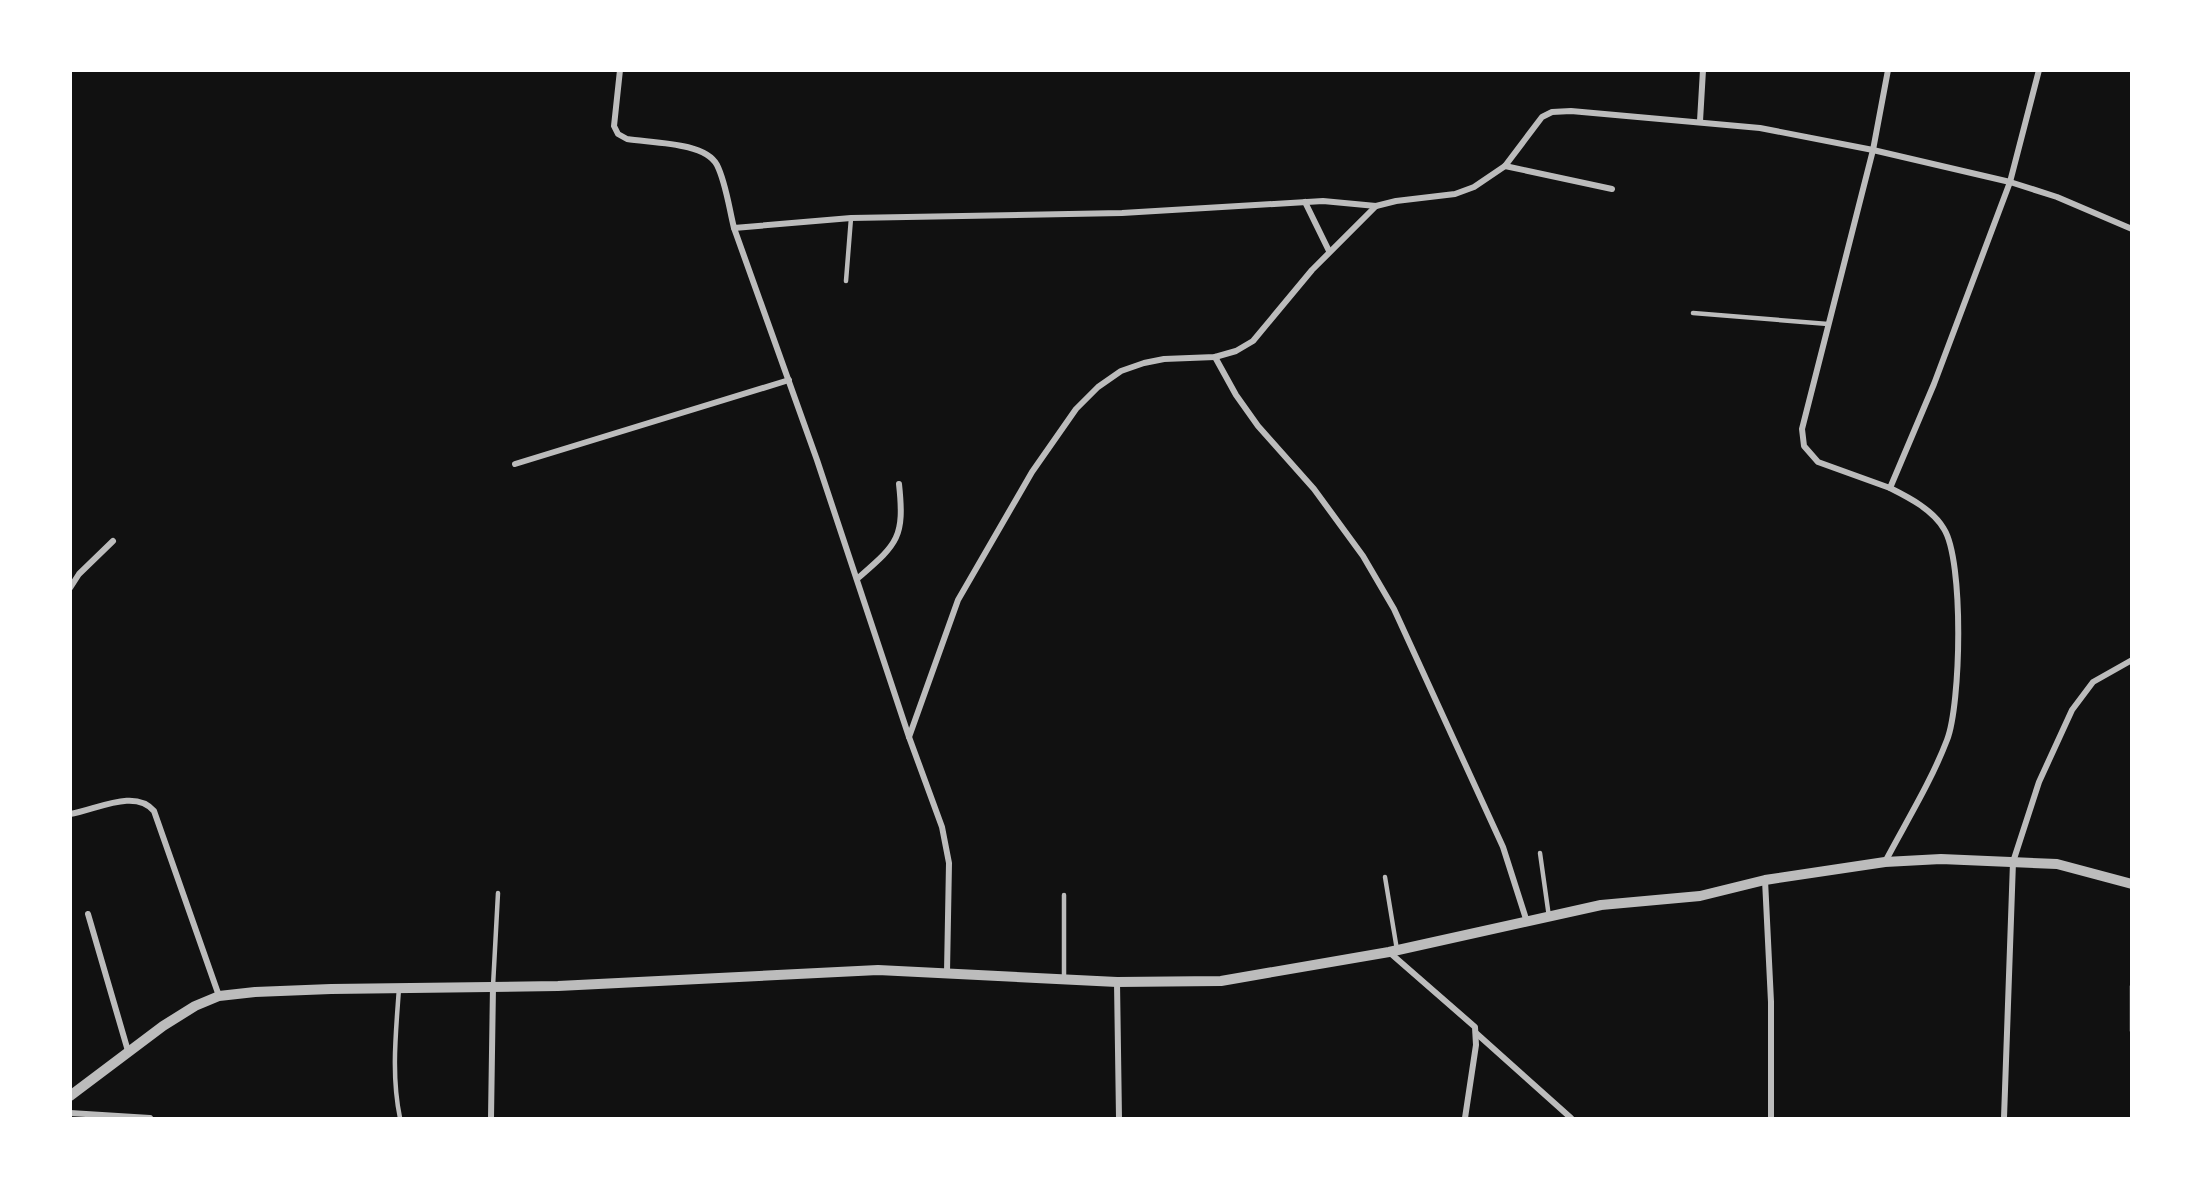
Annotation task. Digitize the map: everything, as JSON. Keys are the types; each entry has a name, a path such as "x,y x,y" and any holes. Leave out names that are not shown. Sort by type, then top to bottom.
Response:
{"street":[{"path":"620,70 614,126 618,134 627,139 699,149 710,156 718,166 734,228 789,380 947,845 947,972"},
{"path":"1700,121 1703,70"},
{"path":"1885,862 1948,738 1953,711 1957,630 1956,564 1952,543 1943,526 1927,510 1890,488 1818,462 1804,446 1802,429 1873,150 1888,70"},
{"path":"1890,488 1934,384 2010,182 2039,70"},
{"path":"734,228 851,218 1122,213 1323,201 1376,206 1396,201 1455,194 1474,188 1505,166 1542,117 1552,112 1571,111 1760,128 1873,150 2010,182 2058,197 2132,229"},
{"path":"1505,166 1612,189"},
{"path":"1305,202 1329,251"},
{"path":"909,737 958,600 1032,472 1076,409 1098,387 1121,371 1164,359 1215,357 1236,351 1253,341 1329,251 1376,206"},
{"path":"1215,357 1236,395 1258,426 1314,489 1343,528 1389,600 1459,745 1503,847 1527,923"},
{"path":"515,464 789,380"},
{"path":"856,579 889,550 899,535 902,513 899,484"},
{"path":"70,588 80,574 113,541"},
{"path":"2004,1119 2013,862 2039,782 2072,710 2093,682 2132,660"},
{"path":"70,814 132,799 147,803 154,811 219,996"},
{"path":"70,1096 128,1051 195,1006 219,996 291,990 558,986 878,970 1117,982 1221,981 1393,951 1601,905 1700,896 1765,880 1885,862 1941,859 2057,864 2132,884"},
{"path":"1765,880 1771,1002 1771,1119"},
{"path":"87,914 128,1051"},
{"path":"1393,951 1472,1022 1476,1033 1465,1119"},
{"path":"1117,982 1119,1119"},
{"path":"491,1119 494,986"},
{"path":"1476,1033 1570,1119"},
{"path":"70,1113 150,1119"}],"lane":[{"path":"846,281 851,218"},
{"path":"1693,313 1828,324"},
{"path":"1540,853 1549,917"},
{"path":"1385,877 1393,951"},
{"path":"494,986 498,893"},
{"path":"1064,895 1064,979"},
{"path":"2132,986 2132,1031"},
{"path":"399,988 394,1056 395,1094 400,1119"}]}
